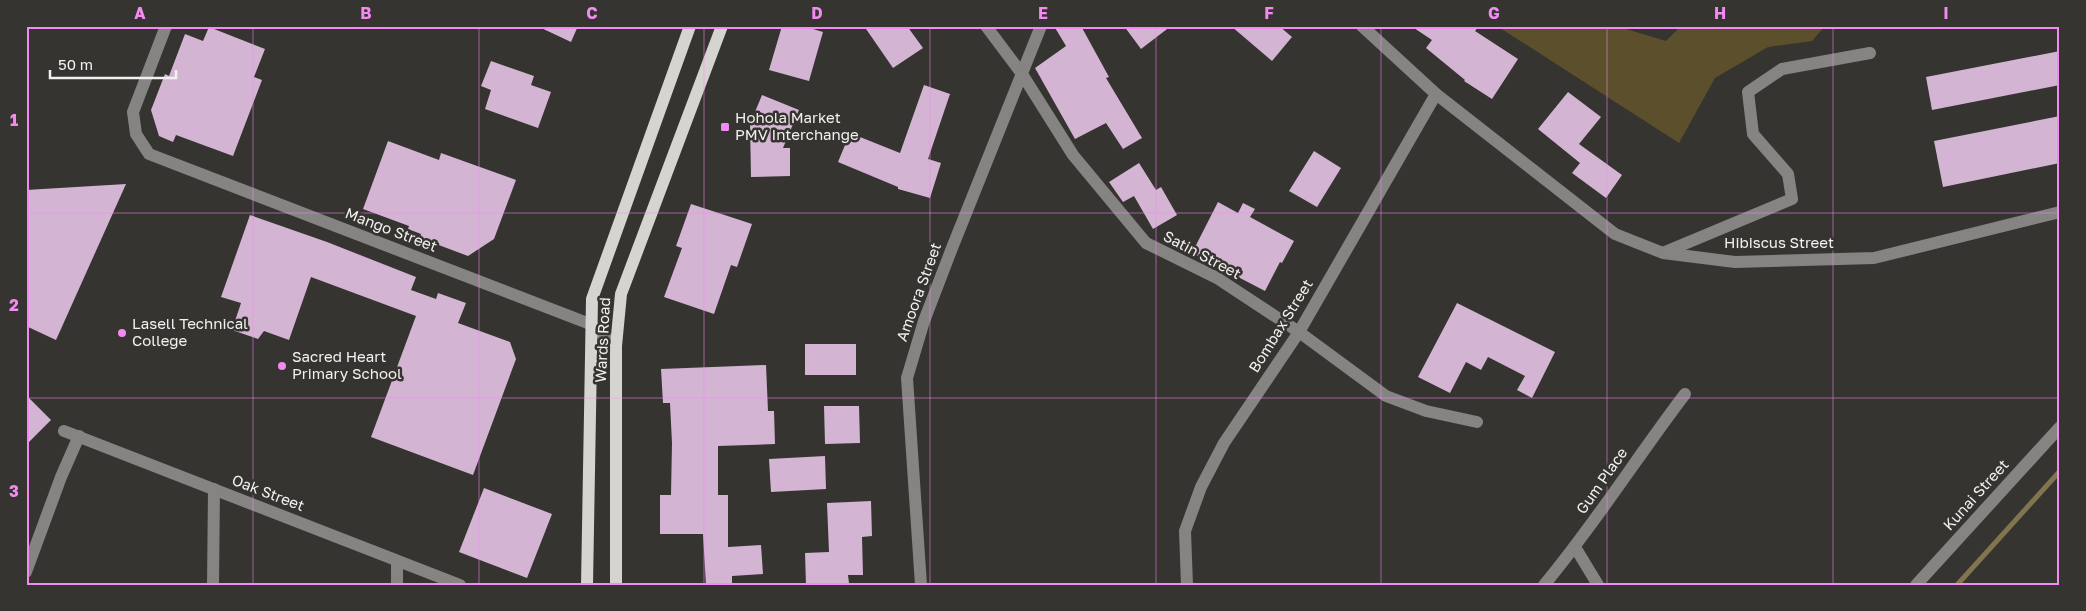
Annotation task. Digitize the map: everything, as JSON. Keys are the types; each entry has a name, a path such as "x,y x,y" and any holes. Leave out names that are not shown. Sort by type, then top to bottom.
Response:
{"main road":[{"name":"Wards Road","path":"587,585 590,324 592,299 599,275 690,26"},
{"name":"Wards Road","path":"616,585 616,346 621,294 722,26"}],"street":[{"name":"Mango Street","path":"166,26 133,112 136,134 149,154 590,324 616,346"},
{"name":"Satin Street","path":"986,26 1022,74 1073,155 1146,243 1217,278 1299,332 1386,396 1426,411 1477,422"},
{"name":"Amoora Street","path":"920,585 907,378 928,312 1041,26"},
{"name":"Hibiscus Street","path":"1362,26 1436,94 1615,234 1663,254 1735,262 1874,258 2060,212"},
{"path":"1663,254 1792,199 1788,174 1753,134 1748,92 1782,69 1870,52"},
{"name":"Bombax Street","path":"1187,585 1185,531 1201,487 1224,443 1299,332 1436,94"},
{"name":"Gum Place","path":"1544,585 1575,547 1647,444 1685,394"},
{"name":"Kunai Street","path":"1916,585 2060,427"},
{"name":"Oak Street","path":"64,431 460,585"},
{"path":"26,572 61,477 79,436"},
{"path":"213,585 214,489"},
{"path":"1575,547 1598,585"},
{"path":"397,561 397,585"}],"shaded area":[{"path":"1497,26 1616,26 1666,41 1681,26 1825,26 1812,41 1768,47 1715,78 1679,143"}],"building":[{"path":"537,26 578,26 571,42"},
{"path":"782,26 803,26 823,32 809,81 769,70"},
{"path":"864,26 907,26 923,48 893,68"},
{"path":"1054,26 1081,26 1109,77 1106,78 1142,138 1123,149 1106,123 1075,139 1035,68 1066,46"},
{"path":"1124,26 1171,26 1141,49"},
{"path":"1231,26 1279,26 1292,37 1272,61"},
{"path":"1411,26 1479,26 1475,31 1518,59 1492,99 1464,81 1426,48 1432,40"},
{"path":"209,27 265,49 254,77 262,80 233,156 176,135 173,142 159,136 151,110 165,74 169,76 185,34 203,41"},
{"path":"2060,51 2060,85 1932,110 1926,77"},
{"path":"491,61 534,76 531,85 551,92 538,128 485,109 491,90 481,86"},
{"path":"924,85 950,94 928,159 941,163 930,198 898,189 898,187 838,162 850,133 900,153"},
{"path":"1568,92 1601,117 1579,144 1622,175 1606,198 1572,173 1580,163 1538,129"},
{"path":"762,95 799,110 783,148 790,148 790,176 751,177 750,124"},
{"path":"2060,116 2060,163 1943,187 1934,141"},
{"path":"388,141 439,160 441,153 516,180 494,239 468,256 420,238 421,234 408,229 409,226 363,209"},
{"path":"1314,151 1341,168 1317,207 1289,191"},
{"path":"1139,163 1156,190 1161,187 1177,215 1153,229 1134,196 1123,202 1109,182"},
{"path":"126,184 56,340 26,326 26,190"},
{"path":"1218,202 1238,213 1243,203 1255,209 1250,217 1294,241 1282,263 1280,262 1265,291 1192,253"},
{"path":"691,204 752,224 737,267 731,265 714,314 664,297 682,248 676,246"},
{"path":"250,215 327,242 416,277 411,290 436,299 438,293 466,303 458,323 510,342 516,359 473,475 371,437 416,316 311,277 289,340 264,331 258,339 232,330 241,303 221,297"},
{"path":"1457,303 1555,352 1532,398 1517,390 1525,376 1488,357 1481,370 1466,362 1450,393 1418,377"},
{"path":"805,344 856,344 856,375 805,375"},
{"path":"766,365 768,411 774,411 775,444 718,446 718,495 728,495 728,547 761,545 763,574 732,576 732,585 706,585 703,534 660,534 660,495 671,495 672,443 670,403 663,403 661,369"},
{"path":"26,395 51,420 26,445"},
{"path":"824,406 859,406 860,443 825,444"},
{"path":"825,456 826,489 771,492 769,459"},
{"path":"484,488 552,514 527,578 459,552"},
{"path":"871,501 872,536 862,537 863,575 848,575 849,583 806,585 805,553 829,552 827,503"}],"waterway":[{"path":"1957,585 2060,471"}],"place":[{"name":"Hohola Market PMV Interchange","path":"725,127"},
{"name":"Lasell Technical College","path":"122,333"},
{"name":"Sacred Heart Primary School","path":"282,366"}]}
